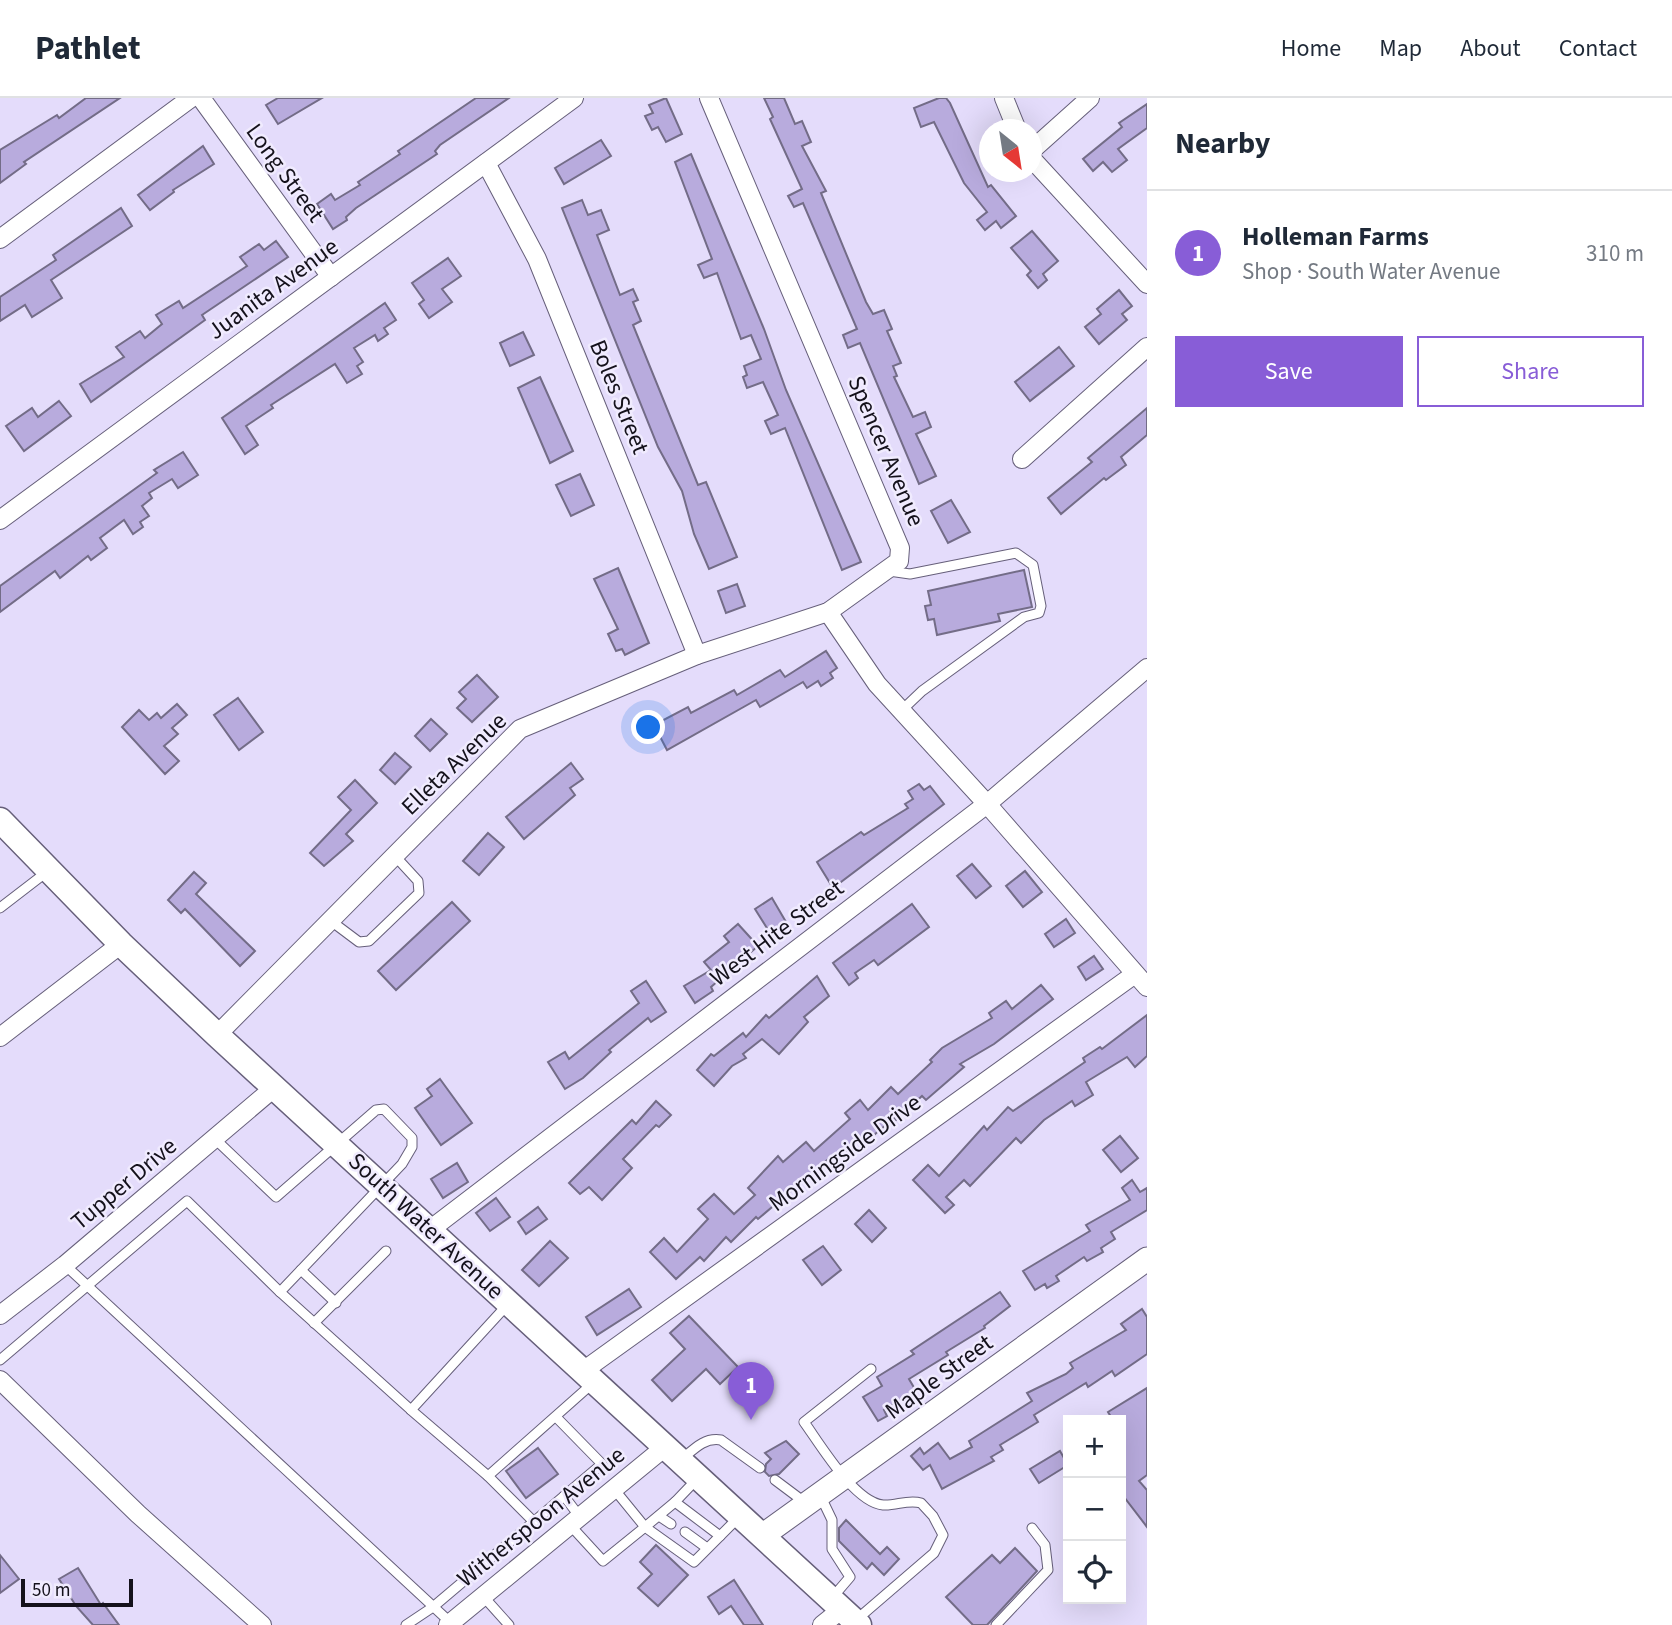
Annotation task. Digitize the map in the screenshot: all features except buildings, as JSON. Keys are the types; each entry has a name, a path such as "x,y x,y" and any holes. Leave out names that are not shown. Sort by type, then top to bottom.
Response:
{"main road":[{"name":"South Water Avenue","path":"0,820 121,944 218,1035 847,1614"}],"street":[{"path":"0,239 191,98"},
{"name":"Long Street","path":"201,98 331,277"},
{"name":"Juanita Avenue","path":"0,520 574,98"},
{"name":"Spencer Avenue","path":"709,98 900,548 899,561 888,570"},
{"path":"1004,98 1013,119"},
{"path":"1042,140 1090,98"},
{"name":"Boles Street","path":"486,163 537,259 697,655"},
{"path":"1042,171 1147,284"},
{"path":"1022,459 1147,347"},
{"path":"888,570 828,612 877,684 987,804 1141,981"},
{"name":"Elleta Avenue","path":"218,1035 520,729 697,655 828,612"},
{"name":"West Hite Street","path":"431,1229 987,804 1147,668"},
{"path":"0,1037 121,944"},
{"name":"Morningside Drive","path":"589,1377 1141,981"},
{"name":"Tupper Drive","path":"0,1315 65,1265 275,1087"},
{"name":"Maple Street","path":"762,1536 1147,1259"},
{"path":"0,1380 138,1514 262,1625"},
{"name":"Witherspoon Avenue","path":"449,1624 614,1489 681,1462"},
{"path":"822,1625 847,1614"}],"lane":[{"path":"888,570 910,574 1016,553 1033,565 1041,606 1039,613 1024,617 922,691 901,711"},
{"path":"331,921 359,942 365,942 374,938 401,911 421,889 395,856"},
{"path":"0,908 49,870"},
{"path":"215,1139 276,1197 376,1110 384,1109 412,1138 412,1147 402,1164 280,1292"},
{"path":"0,1360 187,1201 280,1292 488,1476 534,1522"},
{"path":"314,1323 386,1251"},
{"path":"65,1265 449,1624"},
{"path":"301,1270 336,1303"},
{"path":"411,1410 509,1302"},
{"path":"847,1614 934,1553 943,1535 933,1516 921,1503 882,1505 867,1497 844,1477 804,1422 871,1370"},
{"path":"488,1476 556,1417 589,1377"},
{"path":"405,1625 433,1607 602,1464 556,1417"},
{"path":"564,1496 575,1521 603,1561 675,1502 681,1462 698,1445 714,1439 721,1440 760,1468"},
{"path":"775,1480 813,1499 832,1520 832,1549 850,1577 847,1614"},
{"path":"614,1489 645,1527 694,1562 740,1516"},
{"path":"675,1502 720,1536"},
{"path":"659,1516 671,1524"},
{"path":"996,1625 1048,1570 1045,1545 1032,1528"},
{"path":"685,1532 707,1548"},
{"path":"483,1596 509,1625"}],"place":[{"name":"Holleman Farms","path":"751,1420"}]}
